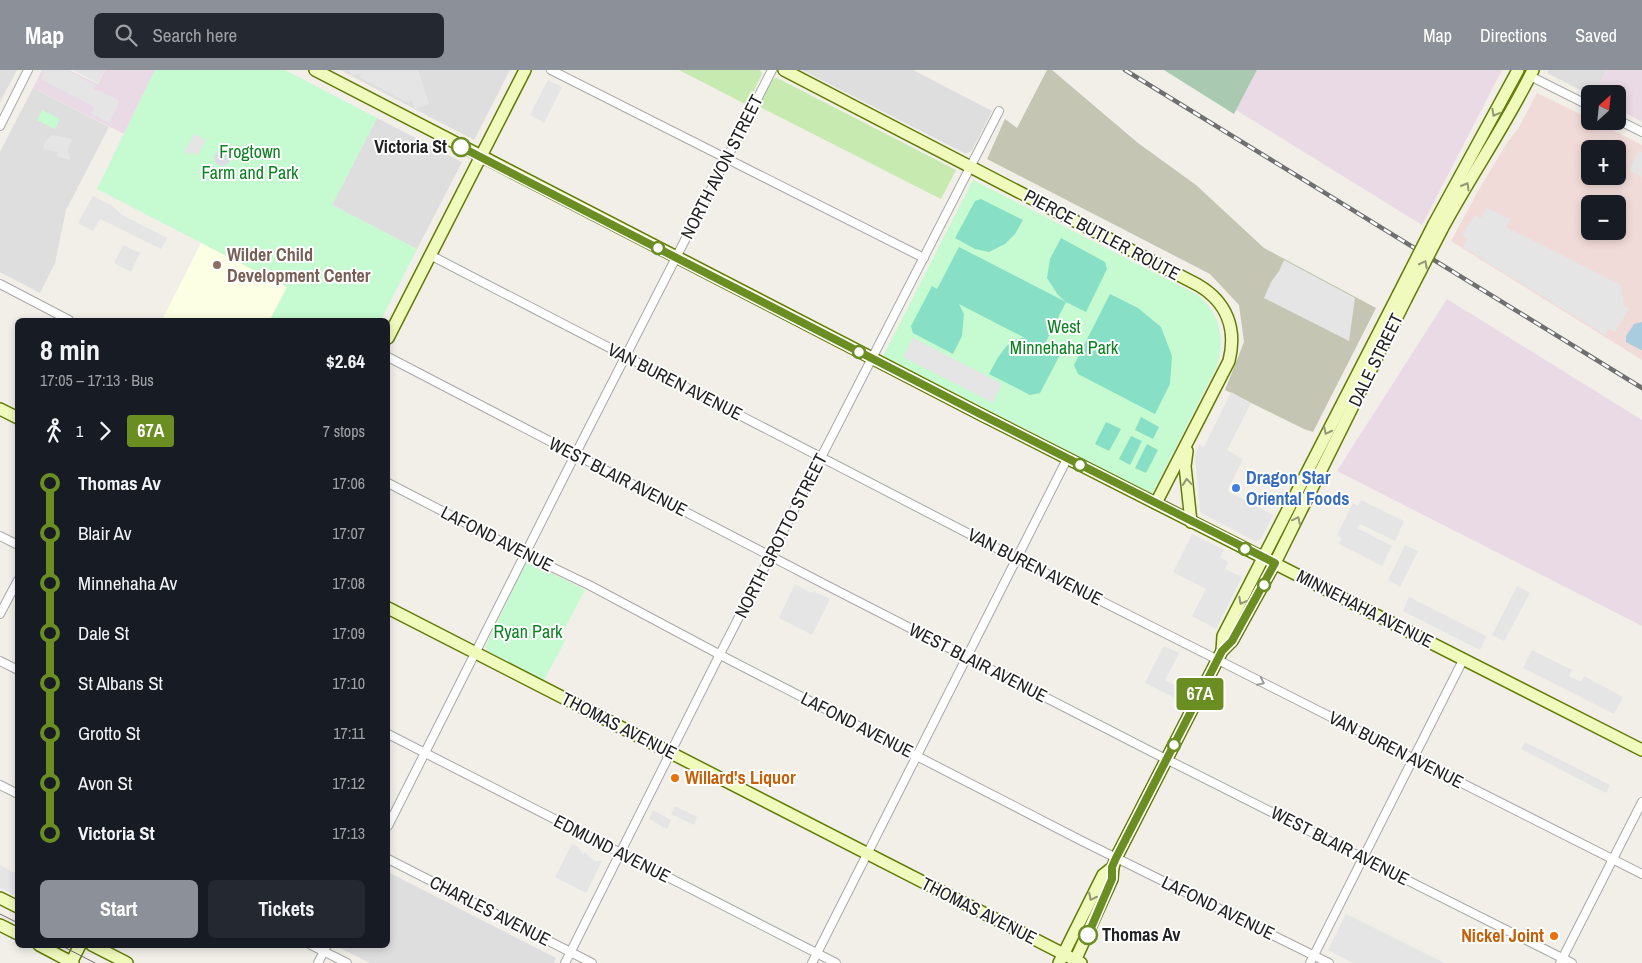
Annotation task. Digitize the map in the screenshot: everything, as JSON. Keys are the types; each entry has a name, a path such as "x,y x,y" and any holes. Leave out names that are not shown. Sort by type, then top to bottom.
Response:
{"main road":[{"name":"MINNEHAHA AVENUE","path":"315,70 1067,459 1642,750"},
{"path":"390,334 525,70"},
{"name":"PIERCE BUTLER ROUTE","path":"784,70 1198,285 1219,302 1228,318 1231,329 1232,350 1225,372 1156,503"},
{"name":"DALE STREET","path":"1220,656 1224,636 1402,297 1518,70"},
{"name":"DALE STREET","path":"1438,227 1511,112 1532,73"},
{"name":"DALE STREET","path":"1061,959 1103,875 1114,863 1220,656 1232,641 1275,563 1402,297"},
{"path":"0,410 15,417"},
{"path":"1189,442 1185,466 1191,522"},
{"name":"THOMAS AVENUE","path":"390,609 867,854 1061,959 1077,962"},
{"name":"DALE STREET","path":"1077,962 1112,879 1114,863"},
{"path":"0,898 15,906"},
{"path":"0,925 15,932"},
{"path":"44,948 72,963 79,948"},
{"path":"98,948 127,963"}],"street":[{"path":"0,126 28,70"},
{"path":"551,70 924,258"},
{"name":"NORTH AVON STREET","path":"390,822 625,356 772,70"},
{"path":"1532,73 1581,101"},
{"name":"NORTH GROTTO STREET","path":"565,963 672,754 720,654 999,111"},
{"path":"1626,124 1642,132"},
{"name":"VAN BUREN AVENUE","path":"430,254 1017,558 1220,656 1414,758 1642,874"},
{"path":"0,284 66,318"},
{"name":"WEST BLAIR AVENUE","path":"390,358 1167,759 1363,857 1561,960 1572,963"},
{"path":"812,963 1067,459"},
{"name":"LAFOND AVENUE","path":"390,484 589,585 916,756 1114,863 1312,959 1328,963"},
{"path":"0,536 15,544"},
{"path":"0,614 15,586"},
{"path":"1312,959 1463,660"},
{"path":"0,661 15,668"},
{"name":"EDMUND AVENUE","path":"390,735 836,963"},
{"path":"0,785 15,792"},
{"path":"1561,960 1642,802"},
{"name":"CHARLES AVENUE","path":"390,860 592,963"},
{"path":"318,963 326,948 347,963"}],"shaded area":[{"path":"0,70 17,70 0,102"},
{"path":"42,70 69,70 98,84 105,70 155,70 124,134 33,88"},
{"path":"45,70 66,70 95,85 93,90 97,90 120,101 109,123 91,113 94,108 92,106 41,79"},
{"path":"73,70 105,70 98,83"},
{"path":"340,70 510,70 474,140"},
{"path":"349,70 418,70 429,104 415,109 411,99 408,103 359,77 361,73 351,76"},
{"path":"802,70 913,70 992,111 972,150 966,154"},
{"path":"1047,70 1052,70 1138,143 1196,185 1264,248 1376,308 1313,432 1225,390 1244,342 1239,305 1210,274 987,159 1005,119 1017,128"},
{"path":"1164,70 1257,70 1234,114"},
{"path":"1257,70 1502,70 1422,225 1236,110"},
{"path":"1549,70 1607,70 1600,85 1581,85 1581,90 1547,73"},
{"path":"1607,70 1642,70 1642,122 1626,113 1626,85 1600,85"},
{"path":"548,80 562,87 544,123 530,115"},
{"path":"33,88 109,127 66,210 55,263 40,293 0,272 0,152"},
{"path":"1537,93 1581,115 1581,130 1613,130 1642,145 1642,360 1451,241 1508,141 1518,129"},
{"path":"377,118 462,162 417,249 332,205"},
{"path":"194,134 206,140 198,155 191,152 190,155 184,152"},
{"path":"52,135 73,139 67,150 71,160 57,157 58,152 43,149 45,141"},
{"path":"222,150 230,158 222,166 214,158"},
{"path":"1639,151 1642,152 1642,177 1629,170"},
{"path":"93,196 111,205 122,215 167,238 161,249 100,219 93,231 78,223"},
{"path":"1487,208 1510,219 1506,227 1621,285 1624,306 1629,309 1615,332 1609,329 1605,335 1463,247 1468,239 1462,235 1475,215 1481,218"},
{"name":"Wilder Child Development Center","path":"201,243 287,287 271,318 163,318"},
{"path":"123,245 140,253 131,272 114,263"},
{"path":"1284,260 1355,298 1349,341 1264,298"},
{"path":"1447,299 1642,420 1642,626 1337,471"},
{"path":"913,338 1002,384 993,403 903,357"},
{"path":"1231,392 1251,403 1227,450 1243,459 1227,491 1273,515 1261,539 1255,541 1200,511 1195,456 1199,445 1204,447"},
{"path":"1361,500 1404,521 1395,541 1360,524 1357,528 1392,546 1382,566 1339,544 1342,538 1337,535 1353,503 1358,506"},
{"path":"1192,534 1224,550 1220,557 1228,562 1225,569 1242,577 1216,629 1192,616 1206,589 1173,572"},
{"path":"1405,545 1418,551 1400,587 1388,580"},
{"path":"795,584 811,593 813,591 830,599 812,635 779,618"},
{"path":"1517,586 1530,593 1504,641 1492,635"},
{"path":"1409,597 1486,636 1480,650 1403,611"},
{"path":"1164,646 1179,653 1165,680 1184,690 1179,700 1145,683"},
{"path":"1532,650 1572,670 1569,676 1581,682 1584,676 1623,697 1614,714 1523,668"},
{"path":"1525,742 1610,785 1606,793 1521,749"},
{"path":"675,806 697,817 694,825 671,814"},
{"path":"653,810 671,820 667,829 649,819"},
{"path":"572,844 578,847 583,855 585,852 590,858 602,861 586,893 555,877"},
{"path":"0,865 15,873 15,895 0,888"},
{"path":"390,873 556,958 554,963 370,963 340,948 390,948"},
{"path":"1346,914 1444,963 1353,963 1328,950"}],"green space":[{"name":"Frogtown Farm and Park","path":"155,70 285,70 377,118 332,205 417,249 382,318 271,318 287,287 97,189"},
{"path":"679,70 760,70 762,74 747,105"},
{"path":"776,78 956,170 941,199 758,106 772,80"},
{"path":"42,110 60,119 55,129 37,120"},
{"name":"West Minnehaha Park","path":"973,180 1196,294 1211,309 1220,336 1217,366 1152,494 883,356"},
{"path":"981,199 1023,220 1015,234 1005,244 989,252 975,249 955,238 975,201"},
{"path":"1061,238 1105,262 1107,269 1086,312 1066,302 1058,295 1047,278 1050,259"},
{"path":"959,247 1066,302 1045,344 1061,353 1040,393 1030,395 989,374 1008,345 1013,341 1025,338 959,304 964,314 962,336 953,354 913,333 911,326 932,286 937,289"},
{"path":"1110,294 1138,308 1161,327 1172,356 1170,384 1155,414 1078,374 1074,365"},
{"path":"1141,417 1159,427 1153,439 1135,430"},
{"path":"1106,422 1121,429 1109,451 1095,444"},
{"path":"1131,436 1142,441 1130,465 1119,459"},
{"path":"1147,444 1158,450 1146,473 1135,468"},
{"name":"Ryan Park","path":"532,563 585,590 561,635 566,639 544,680 488,651 485,647 525,565"}],"water":[{"path":"1642,322 1641,350 1626,342 1626,336 1634,324"}],"tram line":[{"path":"0,914 15,922"},
{"path":"66,948 95,963"}],"railway":[{"path":"1125,70 1642,388"}],"bus line":[{"name":"67A","path":"461,147 982,415 1275,563 1232,641 1222,651 1116,858 1112,867 1112,879 1088,935"}],"place":[{"name":"Victoria St","path":"461,147"},
{"name":"Wilder Child Development Center","path":"217,265"},
{"name":"Dragon Star Oriental Foods","path":"1236,488"},
{"name":"Willard's Liquor","path":"675,778"},
{"name":"Thomas Av","path":"1088,935"},
{"name":"Nickel Joint","path":"1554,936"}]}
